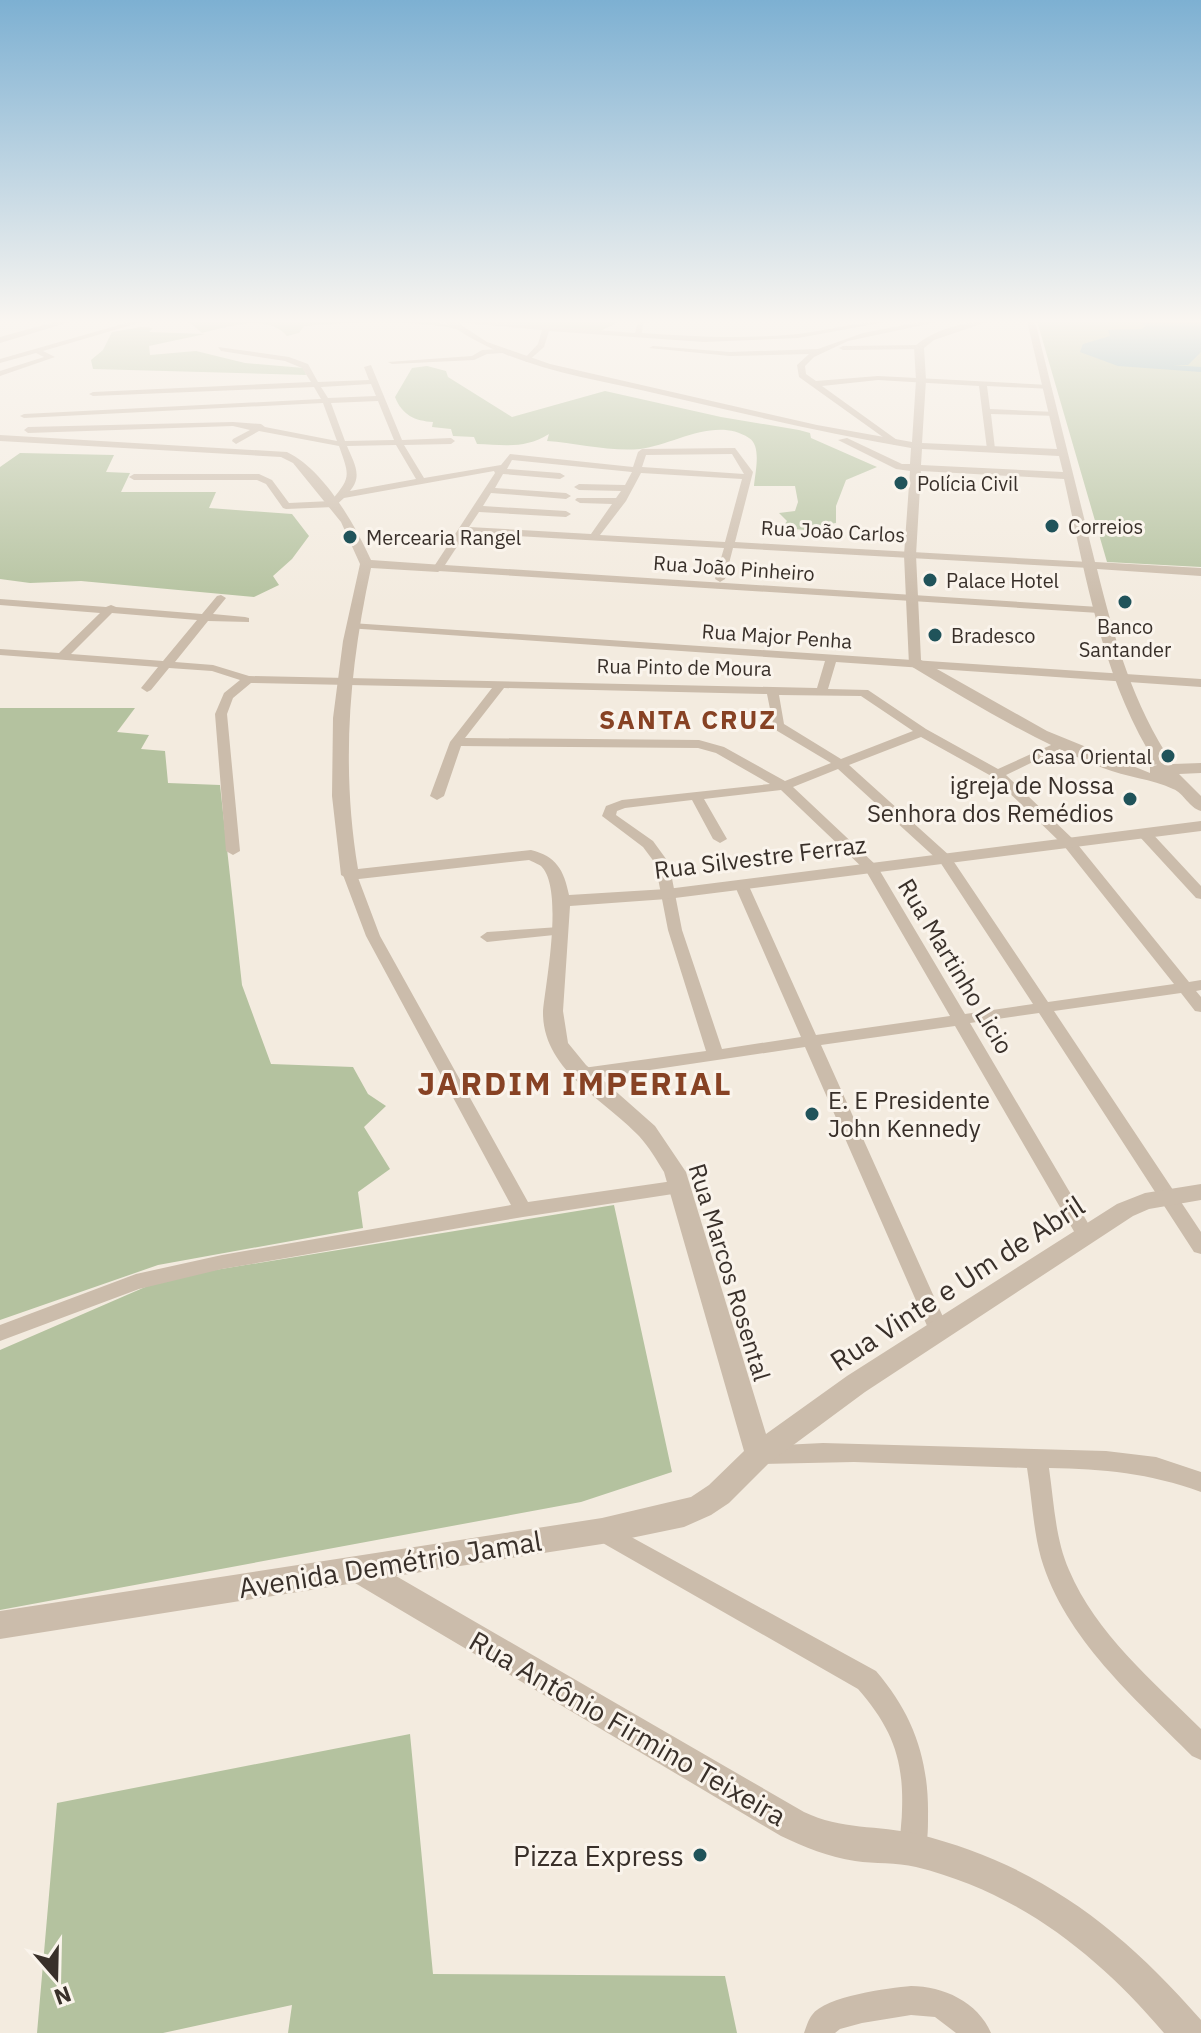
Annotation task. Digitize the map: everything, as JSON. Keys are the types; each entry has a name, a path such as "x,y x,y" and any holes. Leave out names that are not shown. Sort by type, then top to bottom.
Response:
{"street":[{"path":"110,443 131,416"},
{"path":"134,477 259,477 269,482 286,506 334,504 344,495 354,477 331,416"},
{"path":"388,416 399,443 421,480"},
{"path":"765,416 918,446 1063,453"},
{"path":"858,416 894,442"},
{"path":"919,416 910,555 914,662 1106,764 1124,772 1175,784"},
{"path":"987,416 991,449"},
{"path":"1055,416 1099,610 1120,676 1163,765 1175,784 1201,806"},
{"path":"28,430 221,424 261,427 340,444 451,441"},
{"path":"236,441 261,427"},
{"path":"817,428 900,467 917,471 1069,476"},
{"path":"843,440 857,435"},
{"path":"0,438 283,454 297,461 353,529 366,564 351,626 338,757 350,875 363,916 379,949 523,1210"},
{"path":"726,439 745,449 750,457 745,462"},
{"path":"593,538 621,501 638,470 641,454 660,450 735,451 745,462 747,477 720,579"},
{"path":"438,568 502,466 517,456 579,466 747,477"},
{"path":"344,495 502,466 560,476"},
{"path":"579,487 628,488"},
{"path":"489,490 566,496"},
{"path":"580,500 621,501"},
{"path":"477,509 566,514"},
{"name":"Rua João Carlos","path":"463,530 1201,572"},
{"name":"Rua João Pinheiro","path":"366,564 1099,610"},
{"path":"147,688 221,598"},
{"path":"0,602 245,620"},
{"path":"62,656 111,608"},
{"name":"Rua Major Penha","path":"351,626 1201,683"},
{"name":"Rua Pinto de Moura","path":"0,652 225,669 248,679 822,690 872,696 922,732 998,774 1069,843 1193,986 1201,1007"},
{"path":"822,690 832,657"},
{"path":"233,851 221,714 228,696 248,679"},
{"path":"437,796 456,742 501,684"},
{"path":"772,689 778,726 839,763 945,859 1165,1197 1201,1247"},
{"path":"716,1055 679,943 667,894 667,874 657,852 609,816 611,809 622,804 784,786 922,732"},
{"name":"Rua Martinho Licio","path":"456,742 699,744 720,750 784,786 872,869 1086,1235"},
{"path":"998,774 1064,744"},
{"path":"1106,764 1201,768"},
{"path":"1124,772 1163,765"},
{"path":"696,796 720,839"},
{"name":"Rua Silvestre Ferraz","path":"563,901 667,894 1201,826"},
{"path":"1144,833 1201,895"},
{"name":"Rua Marcos Rosental","path":"350,875 531,855 545,857 551,863 563,901 554,1033 583,1074 649,1133 675,1172 759,1455"},
{"path":"741,884 938,1328"},
{"path":"487,937 559,931"},
{"path":"583,1074 1193,986"},
{"path":"0,1333 169,1273 285,1250 680,1187"},
{"name":"Rua Vinte e Um de Abril","path":"759,1455 938,1328 1134,1205 1201,1192"},
{"path":"759,1455 824,1451 1037,1459 1150,1467 1201,1482"},
{"name":"Avenida Demétrio Jamal","path":"0,1625 602,1531 684,1514 719,1494 759,1455"},
{"path":"1037,1459 1053,1554 1083,1619 1201,1747"},
{"path":"602,1531 867,1680 887,1700 900,1724 914,1763 917,1801 913,1850"},
{"name":"Rua Antônio Firmino Teixeira","path":"357,1569 784,1820 817,1836 850,1844 913,1850 1006,1881 1063,1912 1142,1978 1188,2033"},
{"path":"819,2033 822,2025 836,2015 914,1998 945,2005 970,2026"}],"green space":[{"path":"410,416 716,416 810,433 811,438 877,467 846,480 836,506 836,523 822,525 817,531 782,528 787,521 779,513 795,511 798,502 795,486 754,486 755,447 749,438 736,432 709,431 629,450 547,441 549,434 523,444 477,444 474,437 453,436 451,429 432,427 433,422"},
{"path":"1065,416 1201,416 1201,567 1107,562"},
{"path":"20,453 114,455 106,472 130,473 121,492 216,492 209,508 292,514 309,536 292,559 273,576 279,585 254,597 81,581 30,583 0,579 0,467"},
{"path":"0,708 135,708 117,732 149,735 141,749 165,751 168,783 220,785 242,985 271,1064 353,1067 368,1094 386,1106 364,1127 390,1169 358,1192 363,1228 158,1265 0,1320"},
{"path":"614,1205 672,1472 581,1502 0,1610 0,1350 166,1278"},
{"path":"410,1734 433,1974 725,1976 737,2033 288,2033 292,2005 163,2033 37,2033 57,1803"}],"place":[{"name":"Polícia Civil","path":"901,483"},
{"name":"Correios","path":"1052,526"},
{"name":"Mercearia Rangel","path":"350,537"},
{"name":"Palace Hotel","path":"930,580"},
{"name":"Banco Santander","path":"1125,602"},
{"name":"Bradesco","path":"935,635"},
{"name":"Casa Oriental","path":"1168,756"},
{"name":"igreja de Nossa Senhora dos Remédios","path":"1130,799"},
{"name":"E. E Presidente John Kennedy","path":"812,1114"},
{"name":"Pizza Express","path":"700,1855"}],"district":[{"name":"SANTA CRUZ","path":"688,719"},
{"name":"JARDIM IMPERIAL","path":"575,1083"}]}
